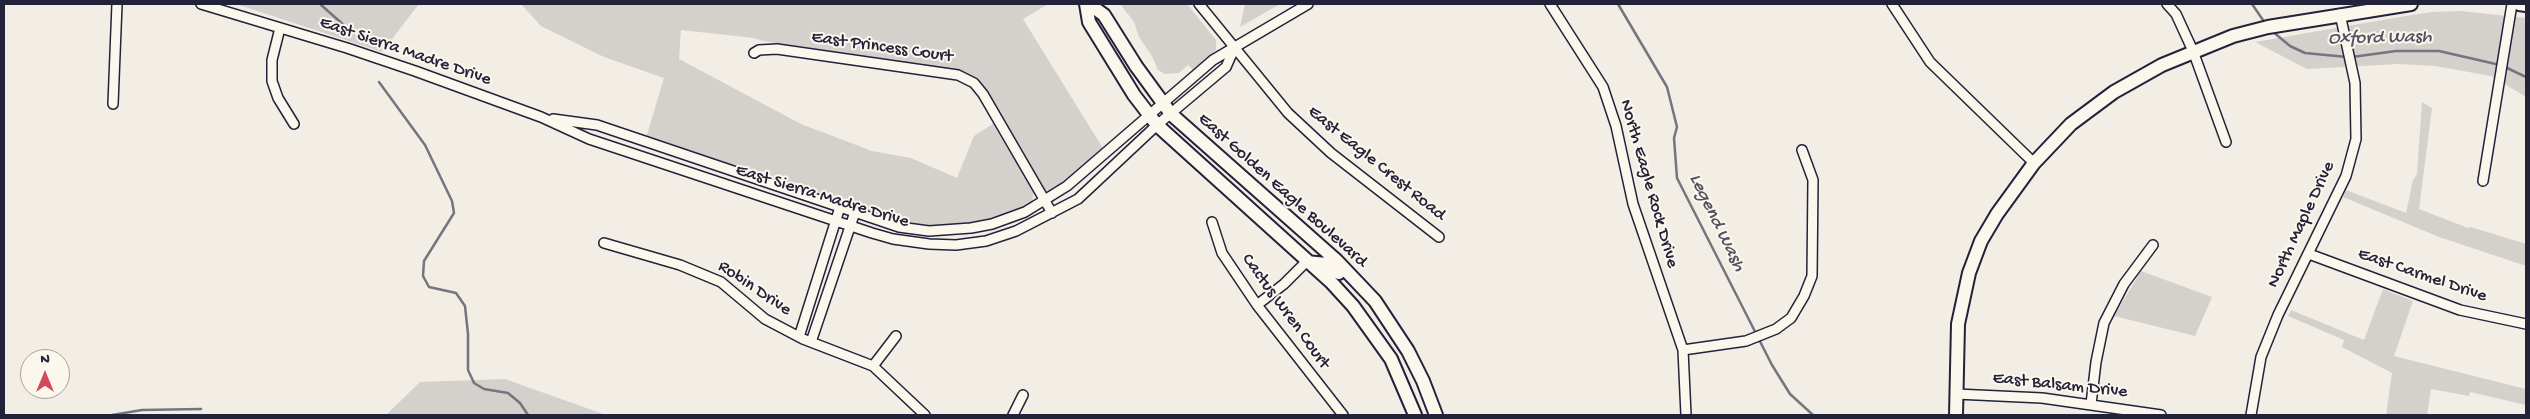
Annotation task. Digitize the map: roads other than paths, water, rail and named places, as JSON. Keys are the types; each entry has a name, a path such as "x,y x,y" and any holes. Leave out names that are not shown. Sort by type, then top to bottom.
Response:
{"street":[{"path":"113,104 117,4"},
{"name":"East Sierra Madre Drive","path":"200,4 372,56 541,117 589,139 893,239 956,245 986,241 1052,213 1078,199 1157,125 1168,109"},
{"name":"East Golden Eagle Boulevard","path":"1088,4 1104,14 1136,66 1168,109 1336,260 1375,301 1408,351 1423,381 1436,415"},
{"name":"East Golden Eagle Boulevard","path":"1088,4 1089,22 1134,95 1157,125 1306,262 1331,282 1372,331 1391,359 1414,415"},
{"name":"East Eagle Crest Road","path":"1198,4 1288,113 1331,153 1440,237"},
{"path":"1168,109 1213,60 1308,4"},
{"name":"North Eagle Rock Drive","path":"1550,4 1603,87 1616,126 1633,204 1683,350 1686,415"},
{"path":"1892,4 1930,62 2034,163"},
{"path":"2167,4 2176,14 2193,51 2226,142"},
{"path":"1956,415 1958,324 1969,273 1981,241 1997,214 2034,163 2071,124 2114,92 2193,51 2233,36 2259,29 2340,14 2411,4"},
{"path":"2483,181 2512,4"},
{"path":"2520,4 2526,5"},
{"name":"North Maple Drive","path":"2251,415 2261,358 2278,315 2346,176 2356,138 2354,83 2340,14"},
{"path":"280,28 272,60 272,81 278,98 294,124"},
{"name":"East Princess Court","path":"754,53 759,50 778,49 958,75 974,83 983,94 1052,213"},
{"path":"1168,109 1226,67 1234,49"},
{"name":"East Sierra Madre Drive","path":"541,117 597,126 840,208 899,227 919,231 952,230 1000,221 1025,212 1067,186 1150,114 1168,109"},
{"path":"1683,350 1746,341 1776,329 1791,318 1804,296 1812,276 1813,180 1802,150"},
{"path":"799,337 840,208"},
{"path":"811,342 855,212"},
{"name":"Cactus Wren Court","path":"1212,222 1222,253 1257,305 1342,415"},
{"name":"Robin Drive","path":"604,243 680,265 721,282 765,319 799,337 873,366 926,415"},
{"path":"2091,404 2096,362 2104,323 2124,284 2153,245"},
{"name":"East Carmel Drive","path":"2309,254 2460,310 2526,324"},
{"path":"1257,305 1306,262 1327,264 1375,301"},
{"path":"873,366 896,336"},
{"name":"East Balsam Drive","path":"1956,394 2042,398 2161,415"},
{"path":"1013,415 1023,395"}],"waterway":[{"path":"320,4 346,27"},
{"name":"Legend Wash","path":"1618,4 1667,87 1677,127 1674,138 1677,178 1772,365 1790,394 1813,415"},
{"name":"Oxford Wash","path":"2252,4 2265,23"},
{"name":"Oxford Wash","path":"2272,31 2290,46 2305,53 2347,57"},
{"name":"Oxford Wash","path":"2352,57 2396,51 2439,51 2500,65"},
{"name":"Oxford Wash","path":"2505,67 2526,77"},
{"path":"379,82 425,145 452,201 454,213 424,261 423,276 429,287 456,293 465,306 468,334 468,370 474,383 484,389 508,393 520,403 528,415"},
{"path":"112,415 142,410 201,409"}]}
